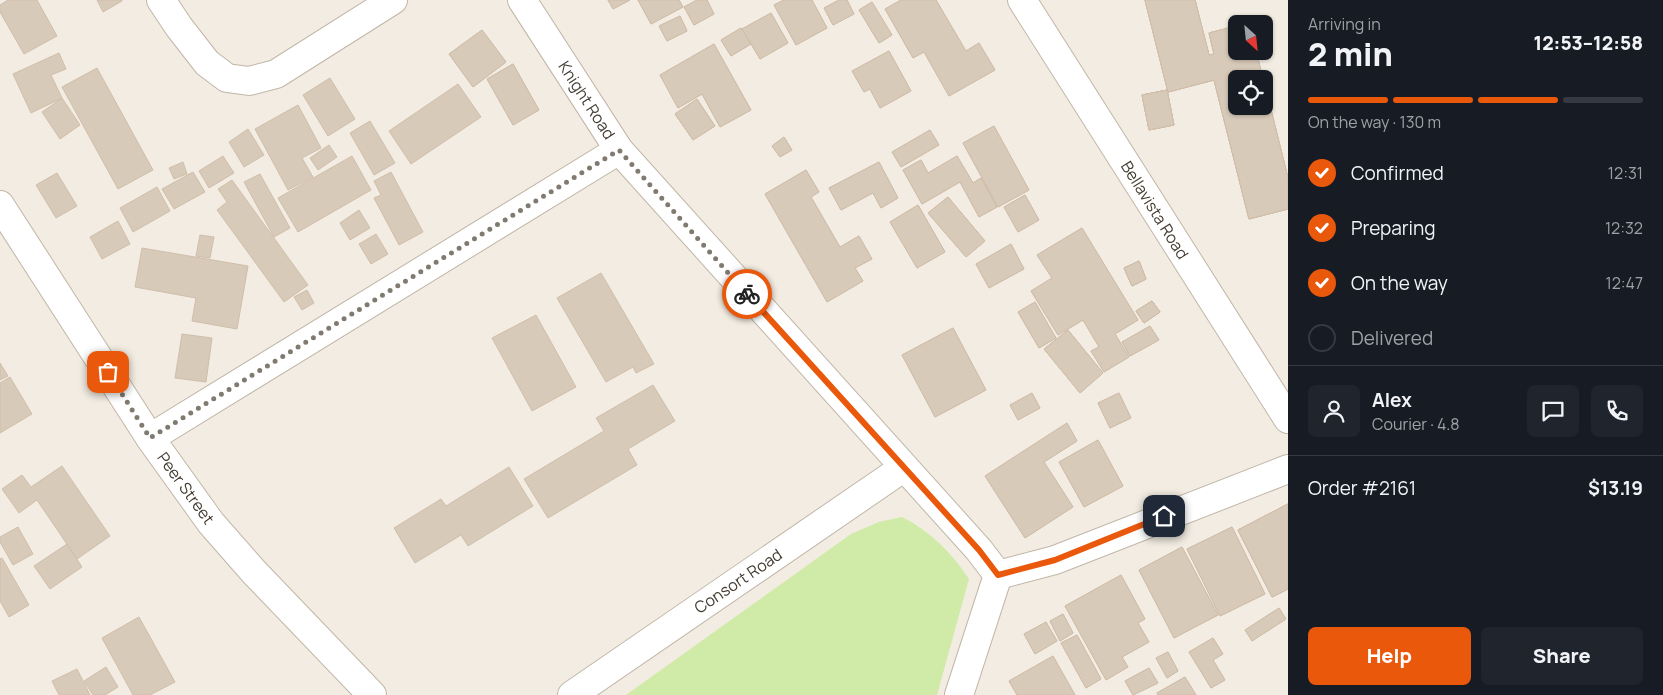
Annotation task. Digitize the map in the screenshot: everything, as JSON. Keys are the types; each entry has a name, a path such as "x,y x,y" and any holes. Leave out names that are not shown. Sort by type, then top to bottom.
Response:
{"street":[{"path":"162,0 179,28 207,63 227,78 249,81 276,74 393,0"},
{"name":"Knight Road","path":"522,0 619,150 903,468 979,550 998,575"},
{"name":"Bellavista Road","path":"1022,0 1288,419"},
{"path":"150,438 619,150"},
{"name":"Peer Street","path":"0,205 150,438 211,523 254,572 372,695"},
{"name":"Consort Road","path":"572,695 903,468"},
{"path":"959,695 998,575 1055,560 1288,469"}],"green space":[{"path":"902,517 922,529 940,544 969,579 937,695 626,695 851,534 879,522"}],"building":[{"path":"8,0 37,0 57,36 24,54 0,12 0,5"},
{"path":"97,0 122,0 122,1 103,12"},
{"path":"608,0 630,0 613,9"},
{"path":"608,0 630,0 613,9"},
{"path":"638,0 679,0 683,7 651,24"},
{"path":"638,0 679,0 683,7 651,24"},
{"path":"697,0 707,0 714,14 694,25 684,7"},
{"path":"697,0 707,0 714,14 694,25 684,7"},
{"path":"784,0 812,0 827,28 796,45 774,5"},
{"path":"784,0 812,0 827,28 796,45 774,5"},
{"path":"839,0 847,0 854,14 833,25 824,8"},
{"path":"839,0 847,0 854,14 833,25 824,8"},
{"path":"901,0 936,0 966,51 979,43 995,70 949,96 924,52 913,58 885,9"},
{"path":"901,0 936,0 966,51 979,43 995,70 949,96 924,52 913,58 885,9"},
{"path":"1145,0 1195,0 1209,55 1214,54 1209,33 1228,28 1228,60 1258,60 1261,70 1228,70 1228,115 1272,115 1288,178 1288,209 1249,219 1214,80 1168,92"},
{"path":"1145,0 1195,0 1209,55 1214,54 1209,33 1228,28 1228,60 1258,60 1261,70 1228,70 1228,115 1272,115 1288,178 1288,209 1249,219 1214,80 1168,92"},
{"path":"1145,0 1195,0 1209,55 1214,54 1209,33 1228,28 1228,60 1258,60 1261,70 1228,70 1228,115 1272,115 1288,178 1288,209 1249,219 1214,80 1168,92"},
{"path":"1145,0 1195,0 1209,55 1214,54 1209,33 1228,28 1228,60 1258,60 1261,70 1228,70 1228,115 1272,115 1288,178 1288,209 1249,219 1214,80 1168,92"},
{"path":"872,2 892,35 879,43 859,10"},
{"path":"872,2 892,35 879,43 859,10"},
{"path":"771,13 788,43 760,59 742,29"},
{"path":"771,13 788,43 760,59 742,29"},
{"path":"680,16 687,31 667,41 659,26"},
{"path":"680,16 687,31 667,41 659,26"},
{"path":"741,28 751,44 731,56 721,40"},
{"path":"741,28 751,44 731,56 721,40"},
{"path":"482,30 506,62 473,87 449,54"},
{"path":"482,30 506,62 473,87 449,54"},
{"path":"714,44 751,110 720,127 702,94 678,108 660,75"},
{"path":"714,44 751,110 720,127 702,94 678,108 660,75"},
{"path":"889,51 911,91 880,108 870,89 864,92 852,71"},
{"path":"889,51 911,91 880,108 870,89 864,92 852,71"},
{"path":"59,53 66,69 51,75 62,98 31,113 13,74"},
{"path":"513,64 539,110 513,125 487,79"},
{"path":"513,64 539,110 513,125 487,79"},
{"path":"97,68 153,170 118,189 62,87"},
{"path":"330,78 355,119 328,136 303,95"},
{"path":"458,84 481,117 411,164 389,131"},
{"path":"1167,90 1174,125 1149,130 1142,95"},
{"path":"1167,90 1174,125 1149,130 1142,95"},
{"path":"1167,90 1174,125 1149,130 1142,95"},
{"path":"1167,90 1174,125 1149,130 1142,95"},
{"path":"62,98 80,125 60,139 42,112"},
{"path":"697,99 715,126 693,140 675,114"},
{"path":"697,99 715,126 693,140 675,114"},
{"path":"298,105 321,148 302,158 313,177 288,190 255,129"},
{"path":"370,121 395,163 374,175 350,133"},
{"path":"994,126 1029,190 998,207 963,143"},
{"path":"994,126 1029,190 998,207 963,143"},
{"path":"248,129 264,155 244,167 229,142"},
{"path":"930,130 939,145 901,167 892,152"},
{"path":"930,130 939,145 901,167 892,152"},
{"path":"784,137 792,150 780,157 772,146"},
{"path":"784,137 792,150 780,157 772,146"},
{"path":"329,145 337,157 318,170 310,158"},
{"path":"223,156 234,173 209,188 199,171"},
{"path":"352,156 371,190 298,232 278,198"},
{"path":"957,156 973,183 981,178 997,207 979,217 960,182 922,204 903,170 921,160 928,173"},
{"path":"957,156 973,183 981,178 997,207 979,217 960,182 922,204 903,170 921,160 928,173"},
{"path":"183,162 187,174 174,179 169,168"},
{"path":"879,162 898,198 881,208 873,193 841,210 829,188"},
{"path":"879,162 898,198 881,208 873,193 841,210 829,188"},
{"path":"806,170 819,192 811,197 840,247 859,236 872,259 855,268 863,281 827,302 765,194"},
{"path":"806,170 819,192 811,197 840,247 859,236 872,259 855,268 863,281 827,302 765,194"},
{"path":"193,172 205,192 174,209 162,189"},
{"path":"391,172 423,232 399,245 374,198 381,195 374,181"},
{"path":"57,173 77,206 56,218 36,185"},
{"path":"260,174 290,228 274,237 244,182"},
{"path":"232,180 308,285 284,302 217,210 227,202 218,189"},
{"path":"157,187 170,211 133,232 120,208"},
{"path":"1025,195 1039,220 1018,232 1004,207"},
{"path":"1025,195 1039,220 1018,232 1004,207"},
{"path":"948,197 985,241 966,257 928,213"},
{"path":"948,197 985,241 966,257 928,213"},
{"path":"918,205 945,252 917,268 890,222"},
{"path":"918,205 945,252 917,268 890,222"},
{"path":"359,210 370,228 350,240 340,223"},
{"path":"118,221 130,244 102,259 90,237"},
{"path":"1082,228 1138,320 1115,334 1129,357 1104,372 1091,351 1099,347 1083,320 1058,335 1031,291 1052,278 1037,255"},
{"path":"1082,228 1138,320 1115,334 1129,357 1104,372 1091,351 1099,347 1083,320 1058,335 1031,291 1052,278 1037,255"},
{"path":"376,234 388,254 371,264 359,244"},
{"path":"200,235 214,237 210,258 196,256"},
{"path":"1011,244 1024,269 989,288 976,264"},
{"path":"1011,244 1024,269 989,288 976,264"},
{"path":"142,248 248,266 237,329 192,321 196,298 135,287"},
{"path":"1139,261 1146,279 1132,286 1124,268"},
{"path":"1139,261 1146,279 1132,286 1124,268"},
{"path":"1139,261 1146,279 1132,286 1124,268"},
{"path":"1139,261 1146,279 1132,286 1124,268"},
{"path":"601,273 654,364 636,373 633,367 606,382 557,298"},
{"path":"307,290 314,303 302,310 294,297"},
{"path":"1152,301 1160,312 1144,323 1136,311"},
{"path":"1152,301 1160,312 1144,323 1136,311"},
{"path":"1152,301 1160,312 1144,323 1136,311"},
{"path":"1152,301 1160,312 1144,323 1136,311"},
{"path":"1035,302 1056,338 1039,348 1018,312"},
{"path":"1035,302 1056,338 1039,348 1018,312"},
{"path":"536,315 576,387 532,411 492,338"},
{"path":"1150,326 1159,340 1130,356 1122,342"},
{"path":"1150,326 1159,340 1130,356 1122,342"},
{"path":"953,328 986,390 935,417 902,355"},
{"path":"953,328 986,390 935,417 902,355"},
{"path":"1068,330 1103,373 1080,393 1044,349"},
{"path":"1068,330 1103,373 1080,393 1044,349"},
{"path":"182,334 212,338 206,382 175,378"},
{"path":"0,363 8,376 0,380"},
{"path":"10,377 32,414 0,433 0,383"},
{"path":"653,385 675,421 628,449 637,465 548,518 524,479 604,431 596,418"},
{"path":"1032,393 1040,408 1018,420 1010,405"},
{"path":"1032,393 1040,408 1018,420 1010,405"},
{"path":"1119,393 1131,418 1110,428 1098,403"},
{"path":"1119,393 1131,418 1110,428 1098,403"},
{"path":"1067,423 1077,441 1044,462 1073,507 1025,538 985,476"},
{"path":"1067,423 1077,441 1044,462 1073,507 1025,538 985,476"},
{"path":"1098,440 1123,486 1084,507 1059,462"},
{"path":"1098,440 1123,486 1084,507 1059,462"},
{"path":"62,466 110,536 77,559 37,500 19,513 2,489 22,475 31,487"},
{"path":"509,467 533,506 468,546 461,535 415,563 394,528 441,499 446,506"},
{"path":"1288,504 1288,589 1272,597 1238,530"},
{"path":"1288,504 1288,589 1272,597 1238,530"},
{"path":"1288,504 1288,589 1272,597 1238,530"},
{"path":"1288,504 1288,589 1272,597 1238,530"},
{"path":"18,527 33,554 13,565 0,542 0,537"},
{"path":"1232,527 1265,594 1220,616 1187,549"},
{"path":"1232,527 1265,594 1220,616 1187,549"},
{"path":"67,544 82,567 50,589 34,566"},
{"path":"1182,547 1218,615 1174,638 1139,570"},
{"path":"1182,547 1218,615 1174,638 1139,570"},
{"path":"2,558 29,605 9,617 0,601 0,559"},
{"path":"1121,575 1145,619 1138,623 1149,642 1122,657 1128,667 1106,680 1065,606"},
{"path":"1121,575 1145,619 1138,623 1149,642 1122,657 1128,667 1106,680 1065,606"},
{"path":"1279,608 1286,619 1252,641 1245,630"},
{"path":"1279,608 1286,619 1252,641 1245,630"},
{"path":"1063,614 1073,633 1060,641 1050,621"},
{"path":"1063,614 1073,633 1060,641 1050,621"},
{"path":"139,617 175,682 150,695 133,695 102,638"},
{"path":"1046,622 1057,641 1035,654 1024,634"},
{"path":"1046,622 1057,641 1035,654 1024,634"},
{"path":"1077,635 1101,679 1086,688 1061,643"},
{"path":"1077,635 1101,679 1086,688 1061,643"},
{"path":"1213,638 1223,654 1213,660 1225,680 1211,688 1189,652"},
{"path":"1213,638 1223,654 1213,660 1225,680 1211,688 1189,652"},
{"path":"1168,652 1178,671 1167,678 1156,658"},
{"path":"1168,652 1178,671 1167,678 1156,658"},
{"path":"1053,656 1075,695 1017,695 1009,681"},
{"path":"1053,656 1075,695 1017,695 1009,681"},
{"path":"106,667 118,687 105,695 93,695 84,681"},
{"path":"1149,668 1158,683 1133,695 1125,681"},
{"path":"1149,668 1158,683 1133,695 1125,681"},
{"path":"77,669 90,695 59,695 52,681"},
{"path":"1185,677 1196,695 1158,695 1157,693"},
{"path":"1185,677 1196,695 1158,695 1157,693"}],"way so far":[{"path":"108,372 150,438 619,150 747,294"}],"route":[{"path":"747,294 979,550 998,575 1055,560 1164,516"}]}
